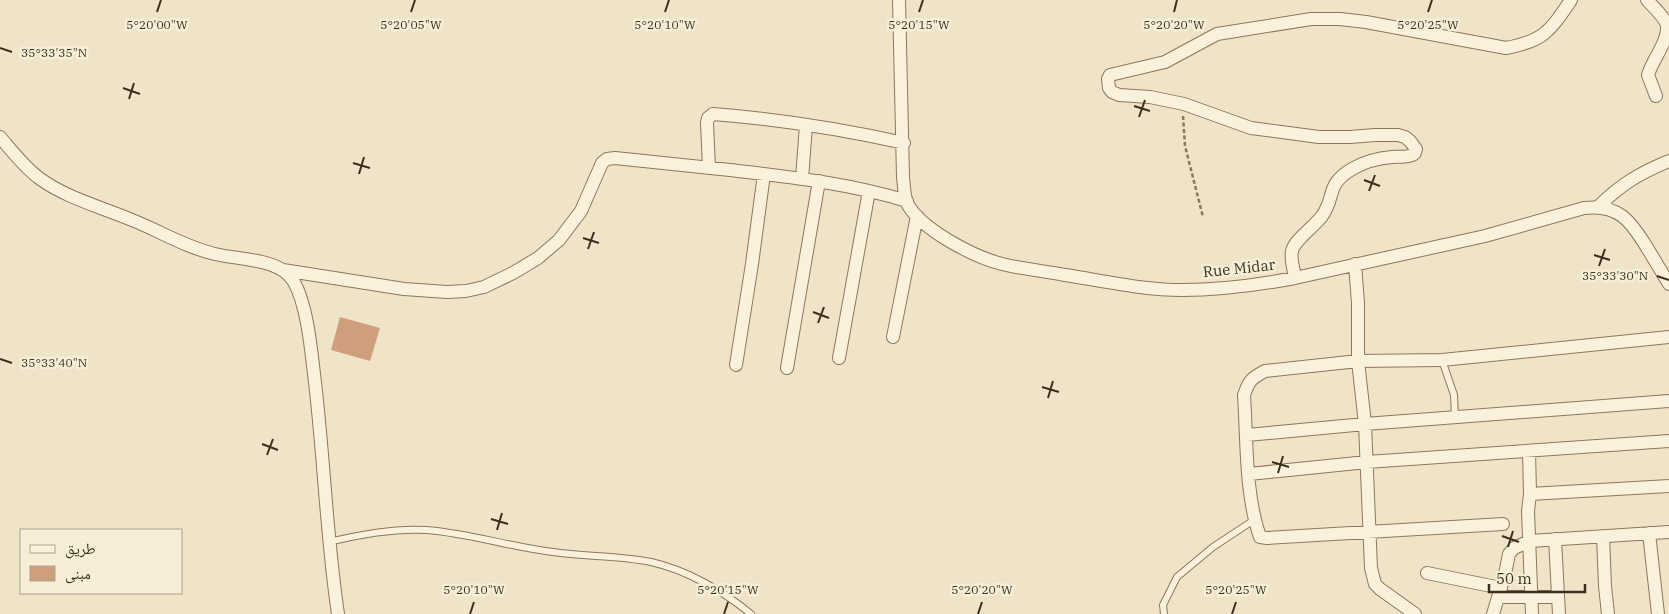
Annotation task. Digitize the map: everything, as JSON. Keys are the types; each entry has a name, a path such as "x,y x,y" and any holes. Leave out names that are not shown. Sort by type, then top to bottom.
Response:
{"street":[{"name":"Rue Midar","path":"899,0 900,83 904,143 903,177 907,201 917,216 953,243 1001,264 1142,287 1182,290 1226,288 1295,278 1485,236 1584,208 1598,207 1624,216 1633,224 1669,284"},
{"path":"1295,278 1292,259 1293,247 1322,217 1333,186 1352,169 1368,162 1392,157 1410,156 1415,153 1416,149 1406,137 1398,134 1350,138 1320,137 1251,128 1184,104 1150,97 1119,95 1112,92 1109,88 1108,79 1110,75 1165,62 1217,34 1311,19 1340,19 1366,22 1497,47 1506,48 1526,45 1541,37 1555,23 1571,0"},
{"path":"1647,0 1666,23 1668,31 1648,75 1656,96"},
{"path":"710,168 707,123 708,118 712,114 754,117 904,143"},
{"path":"802,179 806,125"},
{"path":"0,137 37,176 62,191 157,230 194,249 262,262 283,270 404,289 447,292 466,291 484,287 514,273 538,258 560,240 581,211 598,169 605,160 615,158 819,181 870,191 907,201"},
{"path":"1598,207 1614,191 1632,178 1669,161"},
{"path":"736,365 764,174"},
{"path":"787,368 819,181"},
{"path":"838,358 870,191"},
{"path":"893,337 917,216"},
{"path":"1355,264 1358,303 1358,361 1365,424 1372,568 1375,584 1415,614"},
{"path":"283,270 291,276 299,294 310,344 318,410 328,542 338,614"},
{"path":"1503,524 1260,537 1254,520 1249,474 1244,395 1247,386 1253,378 1266,371 1358,361 1442,360 1669,337"},
{"path":"1247,435 1669,401"},
{"path":"1249,474 1367,462 1669,441"},
{"path":"1529,451 1530,494 1528,511 1532,614"},
{"path":"1530,494 1669,486"},
{"path":"1493,614 1509,554 1514,548 1530,541 1669,532"},
{"path":"1649,533 1658,614"},
{"path":"1603,536 1608,614"},
{"path":"1555,540 1560,614"},
{"path":"1427,573 1500,593 1532,597 1558,597"}],"lane":[{"path":"1442,360 1454,394 1455,418"},
{"path":"1164,614 1163,605 1177,577 1213,547 1254,520"},
{"path":"328,542 376,533 427,530 553,552 652,562 709,585 751,614"}],"path":[{"path":"1184,104 1183,129 1185,146 1202,217"}],"building":[{"path":"340,317 380,328 370,361 331,350"}]}
